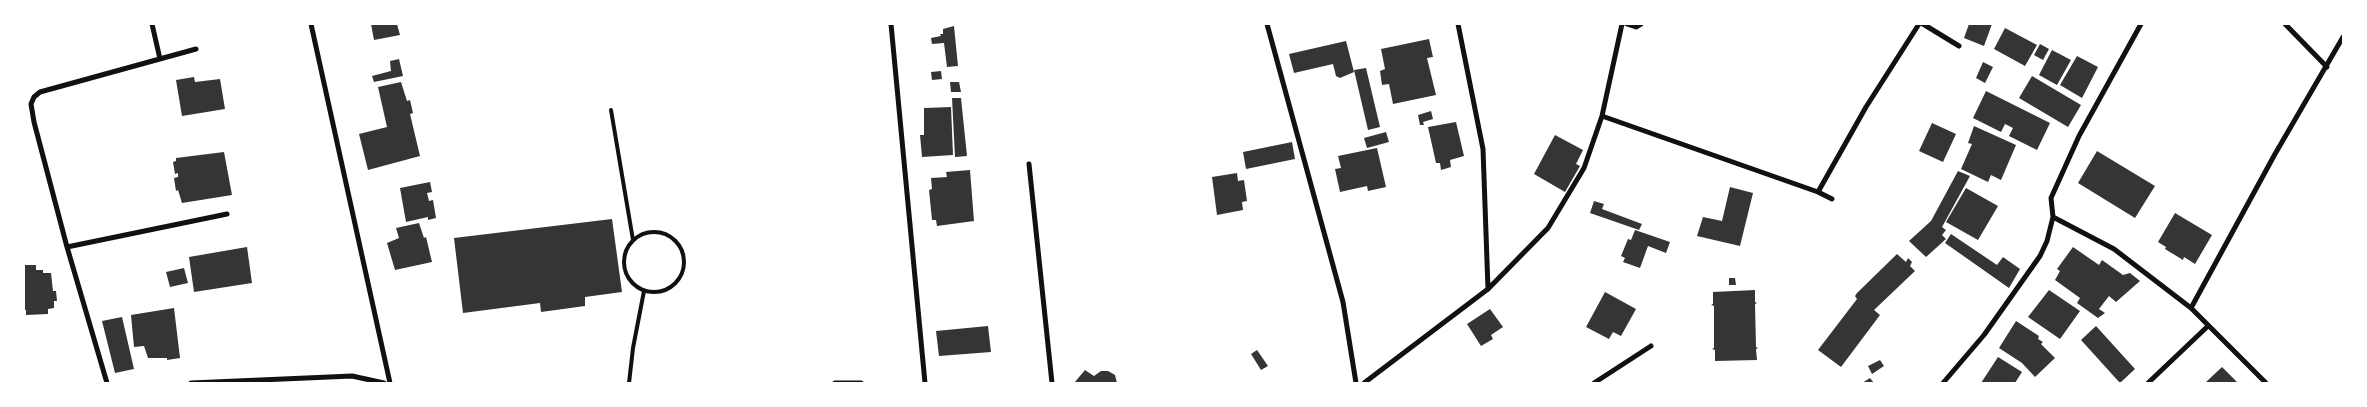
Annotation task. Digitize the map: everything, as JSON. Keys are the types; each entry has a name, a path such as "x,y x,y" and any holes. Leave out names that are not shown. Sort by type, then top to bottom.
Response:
{"street":[{"path":"152,24 160,59"},
{"path":"311,24 390,383"},
{"path":"891,24 925,383"},
{"path":"1268,24 1342,302 1356,383"},
{"path":"1458,24 1483,149 1488,289"},
{"path":"1364,383 1488,289 1548,228 1584,168 1602,116 1622,24"},
{"path":"1627,24 1636,26 1641,24"},
{"path":"1818,192 1866,107 1921,24 1959,46"},
{"path":"1943,383 1984,335 2040,256 2047,241 2052,217 2051,198 2079,136 2141,24"},
{"path":"2285,24 2327,66"},
{"path":"2191,308 2275,154 2343,37"},
{"path":"107,383 67,247 31,104 34,97 40,92 196,49"},
{"path":"1602,116 1818,192 1832,199"},
{"path":"1029,164 1052,383"},
{"path":"67,247 227,214"},
{"path":"2052,217 2114,248 2191,308 2266,383"},
{"path":"2148,383 2208,326"},
{"path":"1594,383 1651,346"},
{"path":"191,383 352,376 384,383"},
{"path":"835,383 861,383"}],"lane":[{"path":"611,110 633,240"},
{"path":"647,232 664,233 678,243 684,260 681,276 669,288 661,292 644,291 630,281 624,265 627,248 633,240 647,232"},
{"path":"629,383 633,348 644,291"}],"building":[{"path":"371,24 397,24 400,35 374,40"},
{"path":"1969,24 1992,24 1984,46 1964,38"},
{"path":"954,26 958,66 947,67 944,43 932,44 931,38 941,36 940,34 943,34 943,29"},
{"path":"2005,28 2037,45 2025,66 1994,49"},
{"path":"1429,39 1433,57 1427,58 1436,95 1393,104 1389,84 1382,85 1380,71 1385,69 1381,49"},
{"path":"1346,41 1354,72 1340,78 1336,76 1333,64 1294,73 1289,54"},
{"path":"2040,44 2049,49 2043,60 2034,55"},
{"path":"2052,50 2071,60 2057,85 2039,75"},
{"path":"2077,56 2098,67 2082,98 2060,85"},
{"path":"399,59 403,76 374,82 372,76 391,71 390,61"},
{"path":"1983,62 1993,67 1985,83 1976,78"},
{"path":"1366,68 1380,127 1368,130 1354,70"},
{"path":"941,71 942,79 932,80 931,72"},
{"path":"2032,76 2081,105 2068,127 2019,98"},
{"path":"194,77 195,82 220,79 225,109 182,116 176,80"},
{"path":"401,82 407,101 410,100 413,113 410,114 420,156 368,170 359,134 387,127 378,87"},
{"path":"950,82 959,82 961,92 951,92"},
{"path":"1986,91 2050,123 2037,150 2009,136 2013,128 2005,124 2001,132 1973,118"},
{"path":"952,98 961,98 967,156 955,157"},
{"path":"951,107 953,155 922,157 920,135 924,135 924,108"},
{"path":"1431,111 1433,119 1423,122 1424,125 1420,125 1418,115"},
{"path":"1456,122 1464,156 1450,160 1451,167 1441,170 1440,163 1436,163 1428,127"},
{"path":"1932,123 1956,134 1943,162 1919,151"},
{"path":"1974,126 2016,145 2001,180 1991,175 1988,182 1961,169 1972,144 1968,143"},
{"path":"1386,132 1389,142 1367,148 1364,138"},
{"path":"1555,135 1583,150 1576,164 1580,166 1565,192 1534,174"},
{"path":"1292,142 1295,159 1246,169 1243,152"},
{"path":"1377,148 1386,187 1368,191 1367,186 1340,192 1335,169 1341,168 1338,156"},
{"path":"2097,151 2155,186 2135,218 2078,183"},
{"path":"224,152 232,195 182,203 178,190 176,191 174,178 178,177 178,173 175,174 173,162 176,161 176,158"},
{"path":"970,170 974,221 937,226 936,220 932,220 929,190 932,189 931,178 947,177 946,172"},
{"path":"1958,171 1970,176 1942,227 1946,230 1942,235 1946,239 1926,257 1909,241 1931,221"},
{"path":"1237,173 1238,181 1244,180 1247,201 1242,202 1243,210 1217,215 1212,177"},
{"path":"430,182 432,192 427,193 429,201 433,200 436,218 428,220 428,217 406,222 400,188"},
{"path":"1730,187 1753,193 1740,246 1697,236 1703,217 1722,221"},
{"path":"1966,188 1998,206 1978,240 1946,222"},
{"path":"1594,201 1604,204 1602,209 1642,224 1639,230 1590,213"},
{"path":"2175,213 2212,235 2195,264 2184,257 2183,260 2165,249 2166,247 2158,242"},
{"path":"612,219 622,292 585,297 585,306 541,312 540,303 463,313 454,238"},
{"path":"419,223 424,238 426,237 432,262 395,270 387,243 399,238 396,228"},
{"path":"1635,230 1670,242 1666,253 1648,246 1640,268 1623,262 1625,258 1621,256 1628,239 1631,240"},
{"path":"1951,234 1997,265 2003,257 2020,269 2009,288 1945,243"},
{"path":"247,247 252,283 194,292 189,257"},
{"path":"2073,247 2099,265 2102,260 2123,275 2130,273 2140,281 2116,302 2109,296 2099,309 2105,313 2098,318 2077,303 2080,298 2055,280 2060,271 2057,269"},
{"path":"1897,254 1906,262 1908,258 1912,262 1910,266 1915,271 1874,310 1880,315 1841,367 1818,350 1857,299 1855,296 1857,293"},
{"path":"24,265 36,265 36,270 43,270 43,273 51,273 53,291 56,291 57,301 54,301 54,308 48,309 48,314 26,315 26,310 24,310"},
{"path":"184,268 188,283 170,287 166,272"},
{"path":"1729,278 1735,278 1736,285 1729,285"},
{"path":"1755,290 1755,302 1757,303 1755,304 1757,360 1715,361 1715,350 1712,349 1714,348 1714,306 1711,305 1713,304 1713,292"},
{"path":"2049,290 2080,311 2060,339 2028,317"},
{"path":"1605,292 1636,309 1621,336 1613,332 1609,339 1586,327"},
{"path":"174,308 180,358 167,360 167,358 148,358 144,346 134,347 131,315"},
{"path":"1490,309 1503,327 1491,335 1493,339 1481,346 1467,324"},
{"path":"122,317 134,369 115,373 102,321"},
{"path":"2016,321 2039,336 2038,339 2043,342 2041,344 2055,358 2035,377 2022,363 1999,348"},
{"path":"988,326 991,352 939,356 936,331"},
{"path":"2096,326 2135,369 2120,383 2081,340"},
{"path":"1257,350 1268,366 1261,370 1251,354"},
{"path":"1998,357 2022,372 2015,383 1981,383"},
{"path":"1880,360 1884,366 1872,374 1868,366"},
{"path":"2222,367 2238,383 2205,383"},
{"path":"1085,370 1094,376 1101,371 1108,371 1115,375 1117,383 1074,383"},
{"path":"1870,378 1874,383 1862,383"}]}
